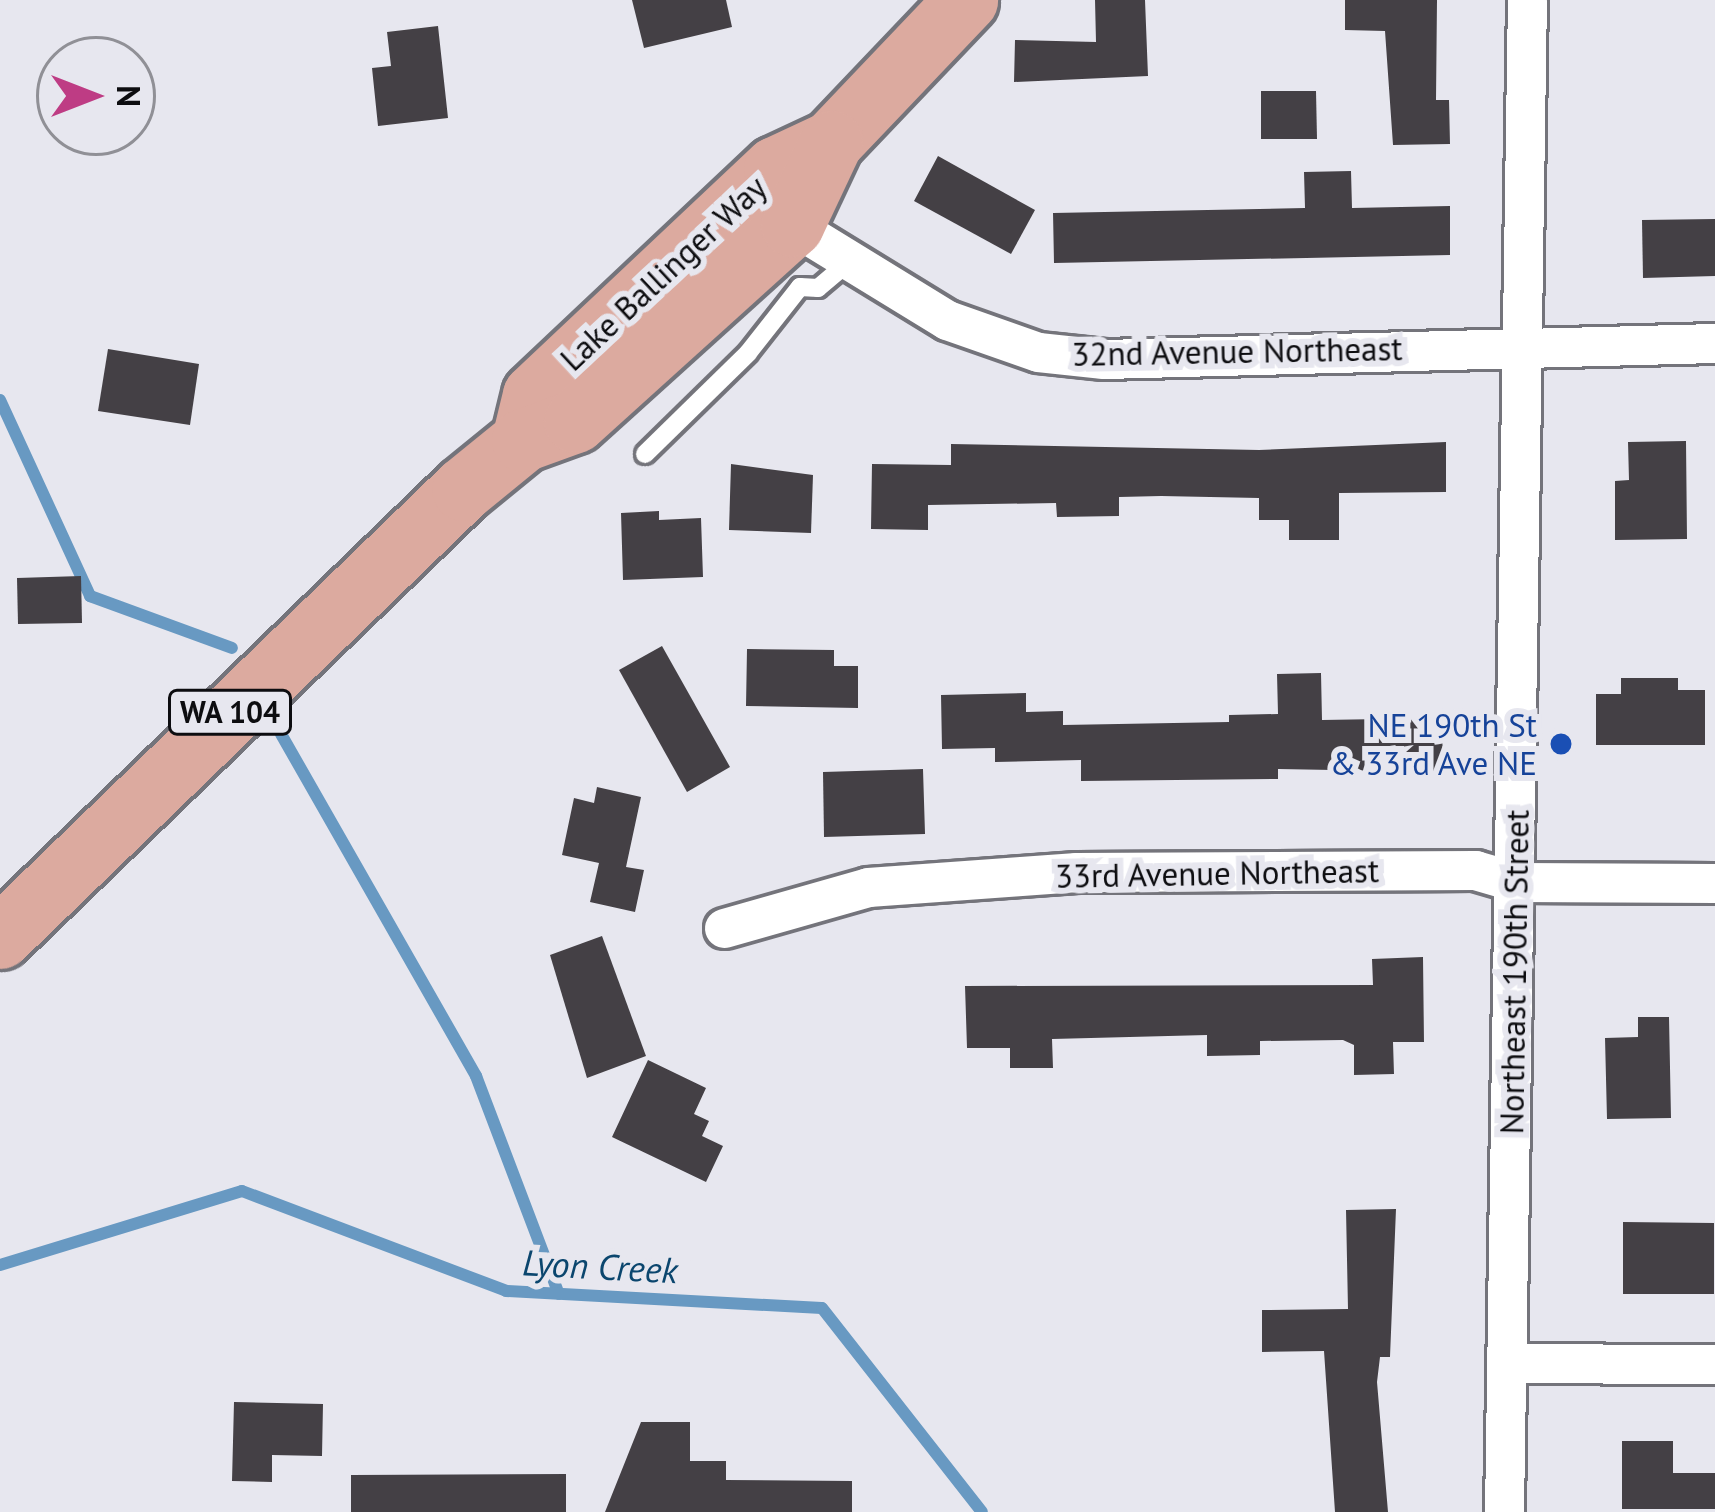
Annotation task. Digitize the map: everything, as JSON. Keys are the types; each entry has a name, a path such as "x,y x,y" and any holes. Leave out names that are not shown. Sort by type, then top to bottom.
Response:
{"main road":[{"name":"WA 104","path":"831,142 966,0"},
{"name":"Lake Ballinger Way","path":"0,937 320,623 523,440 575,421 792,225 831,142"},
{"name":"Lake Ballinger Way","path":"523,440 534,395 775,168 831,142"}],"street":[{"name":"Northeast 190th Street","path":"1504,1512 1527,0"},
{"name":"32nd Avenue Northeast","path":"792,225 946,320 1038,352 1104,359 1715,343"},
{"name":"33rd Avenue Northeast","path":"724,928 868,887 1076,872 1475,871 1516,882 1715,883"},
{"path":"1506,1363 1715,1364"}],"lane":[{"path":"645,454 748,353 800,287 818,288 850,261"}],"building":[{"path":"632,0 726,0 732,27 644,48"},
{"path":"1095,0 1145,0 1148,76 1014,82 1015,40 1096,42"},
{"path":"1345,0 1437,0 1436,100 1449,100 1450,144 1393,145 1385,31 1345,30"},
{"path":"438,26 448,118 378,126 372,68 391,66 387,32"},
{"path":"1261,91 1316,91 1317,139 1261,139"},
{"path":"938,156 1035,210 1011,254 914,201"},
{"path":"1351,171 1352,208 1450,206 1450,255 1054,263 1053,213 1305,208 1304,172"},
{"path":"1715,219 1715,276 1643,278 1642,220"},
{"path":"108,349 199,364 190,425 98,411"},
{"path":"1686,441 1687,539 1615,540 1615,481 1629,480 1628,442"},
{"path":"1446,442 1446,492 1339,493 1339,540 1289,540 1289,520 1259,520 1259,498 1119,497 1119,516 1057,517 1056,503 928,505 928,530 871,529 872,464 951,465 951,444 1259,450"},
{"path":"731,464 813,475 811,533 729,530"},
{"path":"659,511 659,520 701,518 703,577 623,580 621,513"},
{"path":"81,576 82,623 18,624 17,578"},
{"path":"662,646 730,767 687,792 619,670"},
{"path":"747,649 834,650 834,666 858,666 858,708 746,706"},
{"path":"1321,673 1322,720 1442,718 1443,772 1278,769 1278,779 1081,781 1081,760 995,762 995,748 942,749 941,695 1026,693 1026,712 1063,711 1063,725 1229,722 1229,715 1278,714 1277,674"},
{"path":"1621,678 1678,678 1678,690 1705,690 1705,745 1596,745 1596,694 1621,694"},
{"path":"923,769 925,834 824,837 823,772"},
{"path":"597,787 641,797 626,867 644,870 635,912 590,902 599,863 562,855 574,798 594,803"},
{"path":"602,936 646,1056 587,1078 550,955"},
{"path":"1423,957 1424,1042 1393,1042 1394,1074 1354,1075 1354,1045 1343,1040 1260,1041 1260,1055 1207,1056 1207,1035 1052,1039 1053,1068 1010,1068 1010,1048 967,1048 965,986 1373,985 1372,959"},
{"path":"1638,1017 1669,1017 1671,1118 1607,1119 1605,1038 1638,1037"},
{"path":"648,1060 706,1088 694,1114 709,1121 702,1136 723,1146 706,1182 612,1137"},
{"path":"1396,1209 1390,1357 1380,1357 1377,1382 1388,1512 1335,1512 1324,1351 1262,1352 1262,1310 1348,1309 1346,1210"},
{"path":"1623,1222 1714,1223 1714,1294 1623,1294"},
{"path":"234,1402 323,1404 322,1456 272,1455 272,1482 232,1481"},
{"path":"641,1422 690,1422 690,1461 726,1461 726,1480 852,1481 852,1512 605,1512"},
{"path":"1622,1441 1673,1441 1673,1473 1715,1473 1715,1509 1622,1509"},
{"path":"566,1474 566,1512 351,1512 351,1475"}],"waterway":[{"path":"0,400 90,596 232,648"},
{"path":"281,734 476,1076 559,1294"},
{"name":"Lyon Creek","path":"0,1265 242,1191 506,1291 822,1308 982,1512"}],"place":[{"name":"NE 190th St & 33rd Ave NE","path":"1561,744"}]}
